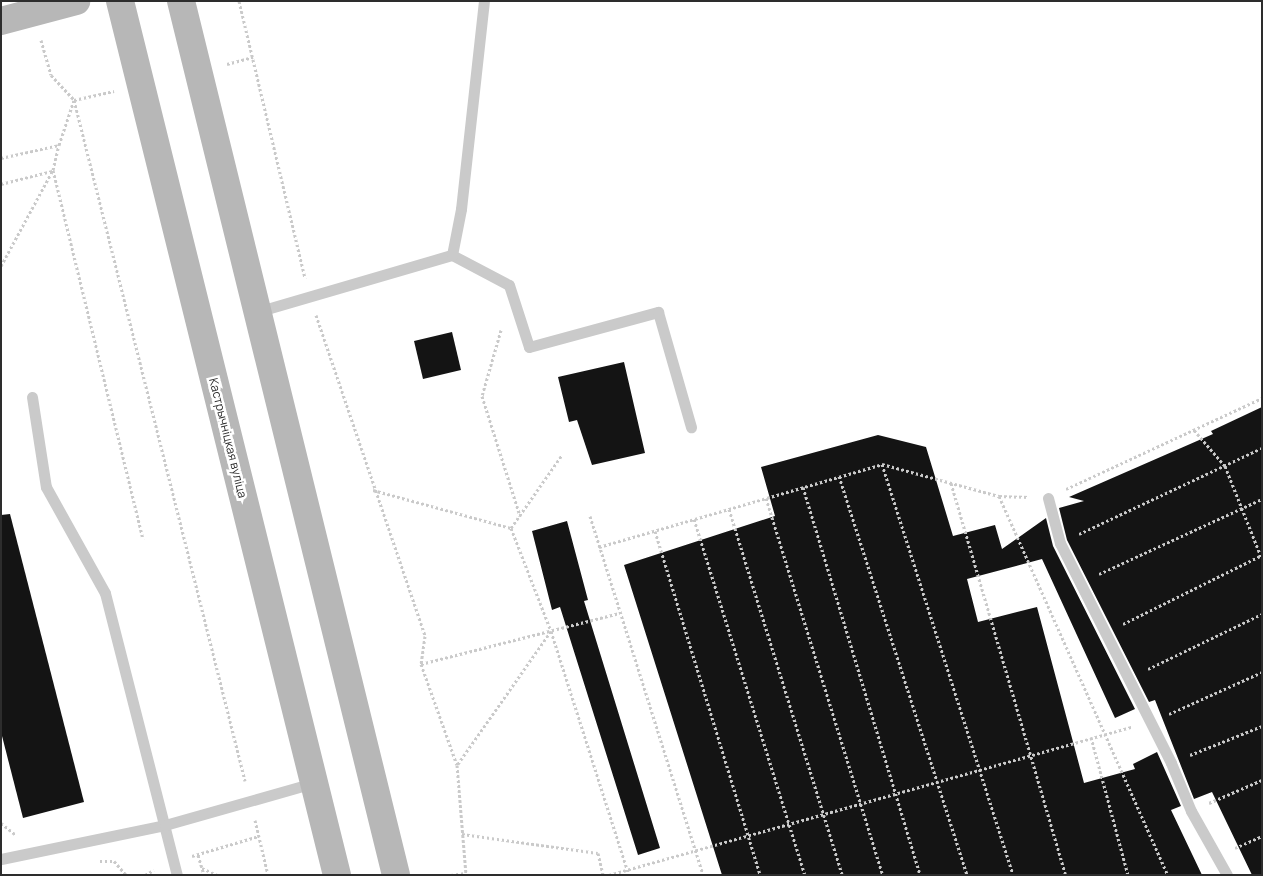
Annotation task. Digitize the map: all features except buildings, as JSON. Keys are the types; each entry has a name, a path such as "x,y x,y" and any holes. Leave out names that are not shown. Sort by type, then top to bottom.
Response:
{"main road":[{"path":"1,21 76,1"},
{"name":"Кастрычніцкая вуліца","path":"120,1 337,875"},
{"path":"181,1 260,311 396,875"}],"lane":[{"path":"452,255 461,209 484,1"},
{"path":"260,311 452,255 509,285 529,347 658,312 691,427"},
{"path":"32,397 46,486 105,593 177,875"},
{"path":"1048,498 1060,543 1171,763 1191,811 1227,875"},
{"path":"1,859 164,826 313,783"}],"path":[{"path":"239,1 310,297 372,490 425,636 421,664 457,765 465,874 451,875"},
{"path":"33,13 51,75 74,100 268,875"},
{"path":"1,266 53,170 74,100"},
{"path":"1,158 59,145"},
{"path":"1,184 53,170"},
{"path":"53,170 143,539"},
{"path":"519,318 504,323 482,396 520,516"},
{"path":"599,547 882,464 999,496 1048,498 1262,398"},
{"path":"1105,632 1261,557 1224,466 1194,430"},
{"path":"1060,543 1262,448"},
{"path":"511,528 562,455"},
{"path":"882,464 981,768 1013,875"},
{"path":"839,476 967,875"},
{"path":"951,482 1066,875"},
{"path":"802,487 920,875"},
{"path":"372,490 511,528"},
{"path":"999,496 1168,875"},
{"path":"766,498 883,875"},
{"path":"1080,583 1262,499"},
{"path":"729,509 842,875"},
{"path":"590,516 703,875"},
{"path":"694,519 805,875"},
{"path":"511,528 551,631 629,875"},
{"path":"655,531 760,875"},
{"path":"421,664 620,613"},
{"path":"1128,679 1262,614"},
{"path":"457,765 551,631"},
{"path":"609,875 627,868 1104,733 1150,723 1262,672"},
{"path":"1171,763 1262,726"},
{"path":"1091,737 1128,875"},
{"path":"1191,811 1262,780"},
{"path":"462,834 598,853 604,875"},
{"path":"145,875 174,861 259,836"},
{"path":"1217,855 1262,836"},
{"path":"198,855 204,875"},
{"path":"202,867 216,875"}]}
